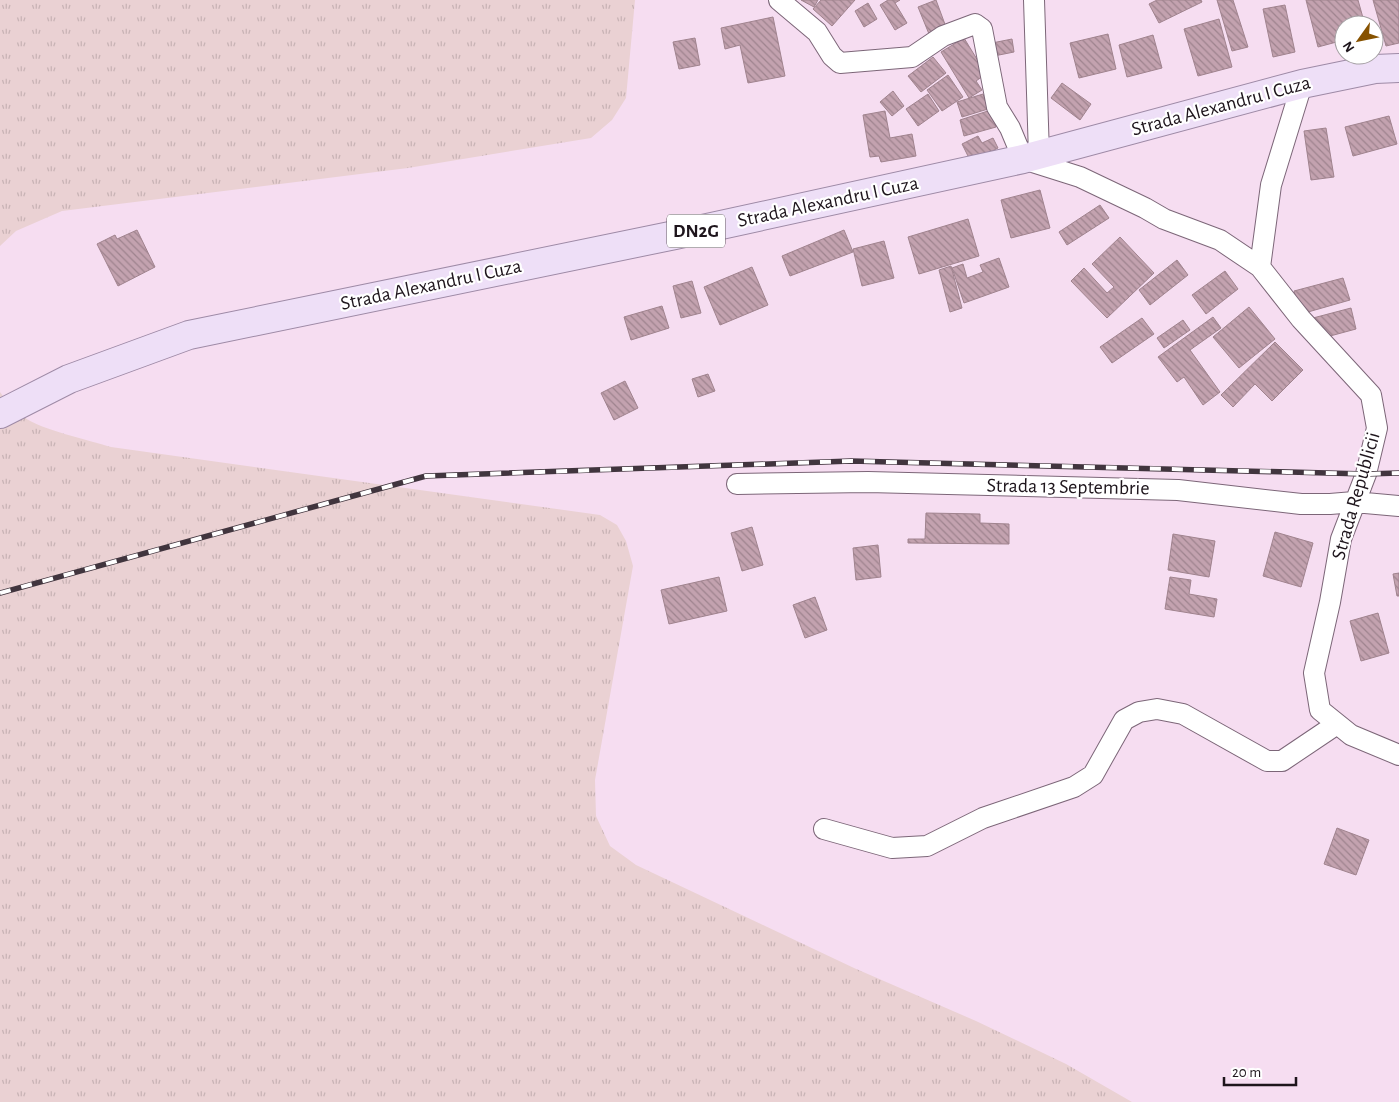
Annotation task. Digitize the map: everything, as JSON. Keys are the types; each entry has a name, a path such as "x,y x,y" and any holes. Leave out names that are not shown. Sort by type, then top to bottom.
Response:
{"main road":[{"name":"Strada Alexandru I Cuza","path":"0,414 69,379 189,335 675,235 1031,157 1302,84 1374,69 1399,68"}],"street":[{"path":"779,0 817,32 832,56 840,63 912,57 943,36 976,24 982,29 997,107 1031,157"},
{"path":"1031,157 1034,0"},
{"path":"1260,267 1271,185 1302,84"},
{"name":"Strada Republicii","path":"1031,157 1080,177 1164,219 1220,240 1260,267 1301,319 1371,395 1377,428 1366,474 1341,539 1330,602 1314,673 1320,710 1351,735 1399,755"},
{"name":"Strada 13 Septembrie","path":"737,484 868,482 1178,490 1301,504 1354,502 1399,506"},
{"path":"824,829 892,848 927,846 983,818 1074,787 1093,775 1124,720 1138,712 1157,709 1183,714 1267,761 1282,761 1337,724"}],"green space":[{"path":"0,0 635,0 626,98 612,120 591,138 408,168 62,211 16,231 0,246"},
{"path":"0,392 14,408 32,422 111,447 600,515 617,525 626,541 633,566 595,780 596,816 610,846 636,865 854,968 976,1021 1066,1064 1132,1102 0,1102"}],"building":[{"path":"801,0 818,0 814,7"},
{"path":"821,0 855,0 832,26 813,9"},
{"path":"888,0 900,0 895,3 907,23 895,30 880,5"},
{"path":"936,0 946,27 929,34 918,7"},
{"path":"1157,0 1201,0 1202,2 1159,23 1149,4"},
{"path":"1217,0 1233,0 1248,47 1232,51"},
{"path":"1306,0 1358,0 1362,15 1334,15 1334,43 1318,47"},
{"path":"1373,0 1399,0 1399,43 1386,46 1384,39 1384,15 1377,15"},
{"path":"868,3 877,19 864,27 855,11"},
{"path":"1285,5 1295,52 1273,57 1263,9"},
{"path":"773,17 785,76 748,83 740,45 725,49 721,28"},
{"path":"1219,19 1232,67 1198,76 1184,29"},
{"path":"1108,34 1116,69 1079,78 1070,43"},
{"path":"1153,35 1162,68 1127,77 1119,45"},
{"path":"695,38 700,65 679,69 673,42"},
{"path":"964,38 986,74 976,81 982,90 969,98 941,52"},
{"path":"1012,39 1014,52 989,57 987,44"},
{"path":"933,57 946,73 921,92 908,76"},
{"path":"948,75 963,97 942,111 927,90"},
{"path":"1062,83 1091,104 1080,120 1051,98"},
{"path":"893,91 904,106 892,116 880,102"},
{"path":"928,94 939,111 918,126 906,109"},
{"path":"983,94 988,109 962,117 957,102"},
{"path":"991,110 996,127 964,136 960,120"},
{"path":"885,111 890,138 912,134 916,156 881,162 879,156 870,157 863,115"},
{"path":"1389,116 1397,144 1353,156 1345,127"},
{"path":"1326,128 1334,177 1311,180 1304,131"},
{"path":"978,136 982,143 993,138 998,148 971,162 962,144"},
{"path":"1040,190 1050,228 1011,238 1001,200"},
{"path":"1100,205 1109,218 1067,245 1059,232"},
{"path":"968,219 979,256 919,274 908,237"},
{"path":"137,230 155,267 118,286 97,244 115,235 117,239"},
{"path":"844,230 853,252 790,276 782,256"},
{"path":"1120,237 1154,273 1107,318 1071,281 1084,268 1107,293 1114,287 1092,264"},
{"path":"884,241 894,278 862,286 853,249"},
{"path":"999,258 1009,287 964,303 952,268 963,264 967,278 983,272 980,265"},
{"path":"1177,260 1188,275 1150,305 1139,290"},
{"path":"951,266 962,308 950,312 939,270"},
{"path":"752,267 768,305 720,325 704,287"},
{"path":"1225,271 1238,289 1206,314 1192,295"},
{"path":"1343,278 1350,300 1301,314 1294,291"},
{"path":"692,281 701,313 681,318 673,286"},
{"path":"662,306 669,328 631,340 624,317"},
{"path":"1249,307 1275,339 1239,368 1213,337"},
{"path":"1351,308 1356,329 1319,339 1313,318"},
{"path":"1213,317 1221,328 1190,350 1220,392 1203,405 1184,377 1177,382 1158,357"},
{"path":"1142,318 1154,334 1112,363 1100,347"},
{"path":"1183,320 1190,330 1164,348 1157,338"},
{"path":"1275,342 1303,370 1272,401 1255,384 1233,407 1221,395"},
{"path":"708,374 715,391 698,397 692,379"},
{"path":"625,381 638,408 614,420 601,393"},
{"path":"926,513 980,514 980,523 1009,524 1009,544 908,543 908,539 925,539"},
{"path":"752,527 763,565 742,571 731,533"},
{"path":"1275,532 1313,543 1301,587 1263,576"},
{"path":"1173,534 1215,541 1209,577 1168,570"},
{"path":"878,545 881,577 856,580 853,548"},
{"path":"1399,573 1399,596 1397,596 1393,574"},
{"path":"719,577 727,611 669,624 661,590"},
{"path":"1170,577 1191,580 1189,594 1217,599 1214,617 1165,609"},
{"path":"815,597 827,630 805,638 793,605"},
{"path":"1378,613 1389,653 1361,661 1350,621"},
{"path":"1337,828 1369,840 1356,875 1324,864"}],"railway":[{"path":"0,593 426,476 851,461 1366,474 1399,473"}]}
